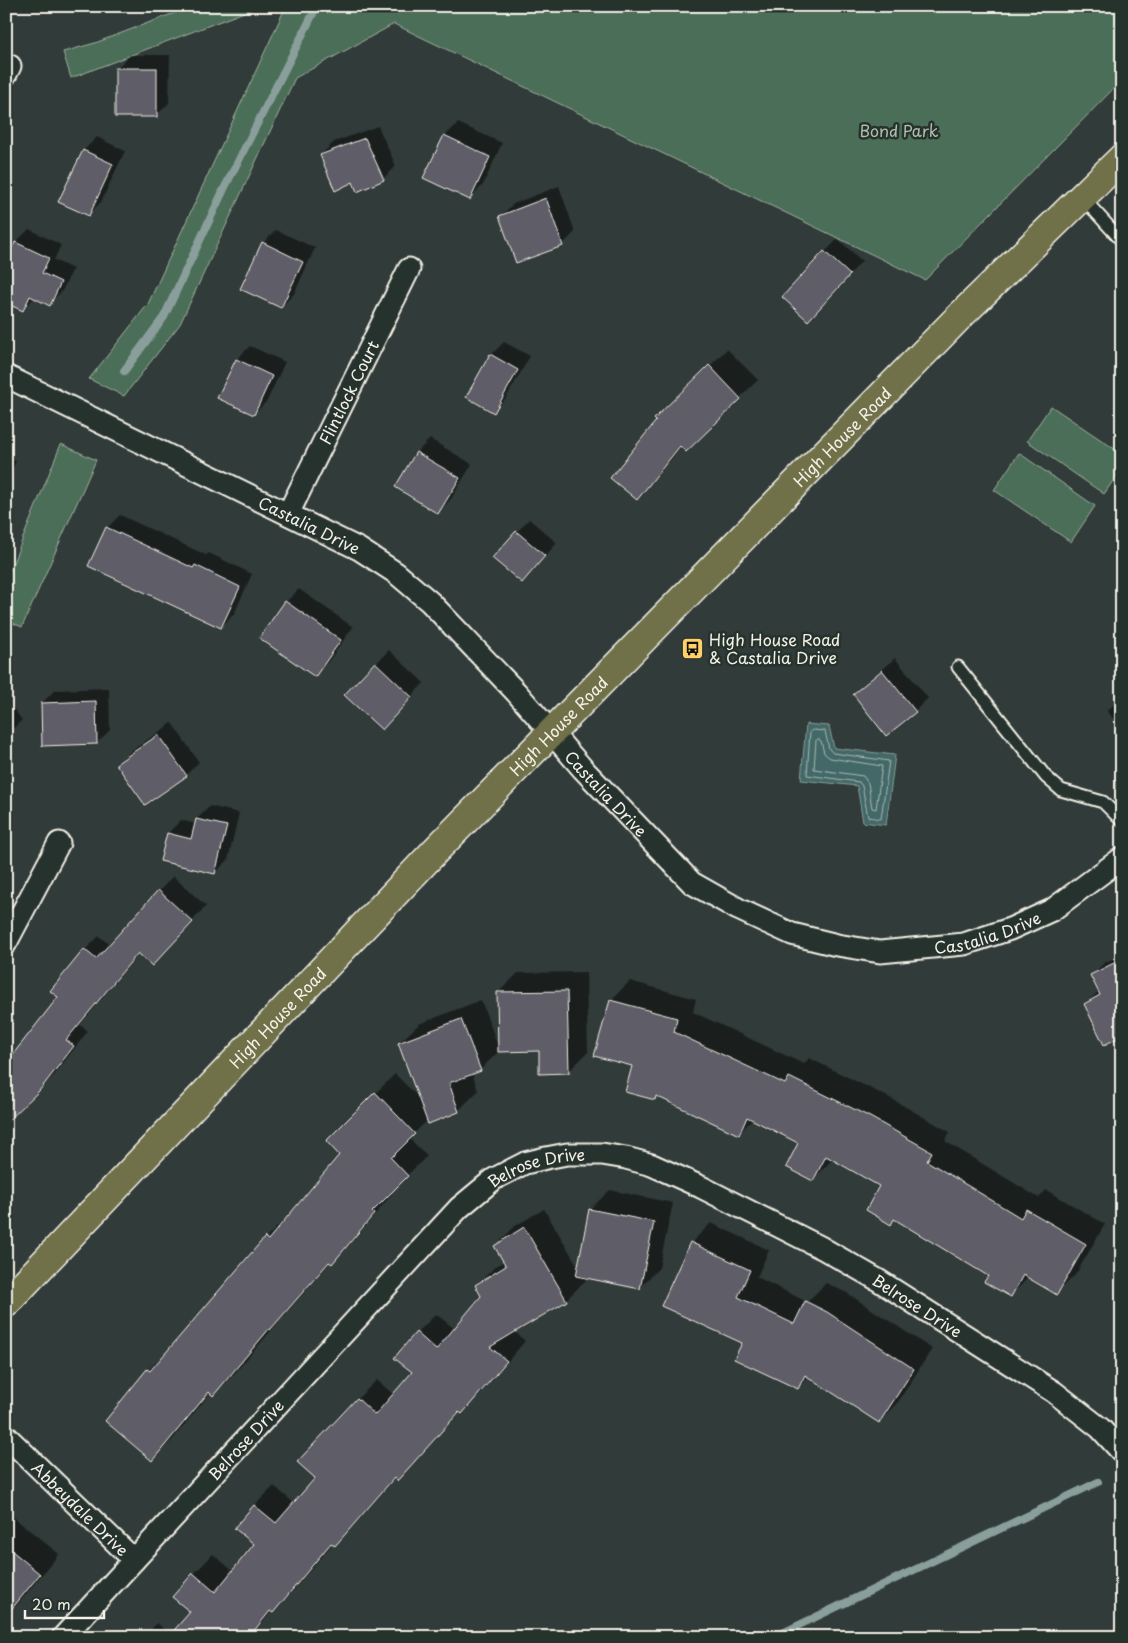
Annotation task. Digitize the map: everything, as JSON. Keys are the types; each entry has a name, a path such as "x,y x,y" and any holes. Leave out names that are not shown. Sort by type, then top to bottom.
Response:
{"main road":[{"name":"High House Road","path":"6,1304 436,850 967,309 1122,158"}],"street":[{"name":"Flintlock Court","path":"288,514 409,269"},
{"name":"Castalia Drive","path":"6,376 358,549 396,573 430,602 516,692 583,769 692,883 738,909 792,934 837,945 880,952 964,944 1010,929 1052,910 1122,858"},
{"path":"6,943 58,843"},
{"name":"Belrose Drive","path":"63,1637 459,1208 494,1180 525,1163 567,1154 602,1154 652,1165 701,1187 822,1248 878,1280 1054,1392 1100,1428 1122,1452"},
{"name":"Abbeydale Drive","path":"6,1436 134,1560"}],"lane":[{"path":"1082,196 1122,241"},
{"path":"958,667 1046,777 1061,790 1103,802 1122,821"}],"green space":[{"path":"193,6 260,6 71,78 63,52 95,43"},
{"name":"Bond Park","path":"286,6 1122,6 1122,80 925,280 394,24 295,78 180,324 124,396 89,379 148,304"},
{"path":"1051,406 1122,454 1122,468 1104,494 1027,441"},
{"path":"61,444 96,460 22,627 6,620 6,580"},
{"path":"1019,453 1095,506 1071,542 994,490"}],"water":[{"path":"806,724 829,726 834,748 895,755 886,825 863,822 857,786 801,780"}],"building":[{"path":"115,68 157,68 157,117 115,117"},
{"path":"444,135 490,157 470,200 423,178"},
{"path":"365,138 384,180 357,192 353,182 335,191 320,155"},
{"path":"83,150 113,164 89,216 58,202"},
{"path":"546,198 563,246 516,263 499,216"},
{"path":"15,242 49,258 42,273 61,282 50,306 30,296 23,311 6,303 6,260"},
{"path":"262,242 303,262 281,308 240,289"},
{"path":"824,251 850,275 808,321 782,297"},
{"path":"490,354 518,370 494,413 466,397"},
{"path":"236,359 272,376 254,415 217,398"},
{"path":"709,365 741,399 686,452 680,446 637,500 610,478 656,421 654,419"},
{"path":"416,452 460,478 438,514 395,487"},
{"path":"106,527 193,568 195,565 240,587 221,628 88,566"},
{"path":"516,531 545,556 522,583 492,558"},
{"path":"285,601 341,640 315,677 259,638"},
{"path":"375,662 412,697 382,730 344,695"},
{"path":"882,670 916,712 886,736 853,694"},
{"path":"96,701 97,744 42,746 41,703"},
{"path":"158,735 187,776 145,805 116,764"},
{"path":"196,819 227,826 215,874 160,861 167,833 191,839"},
{"path":"158,890 193,922 152,966 138,953 66,1040 74,1046 39,1091 6,1123 6,1063 58,997 50,991 84,949 96,959"},
{"path":"1122,959 1122,1040 1120,1037 1104,1045 1084,1004 1100,995 1090,975"},
{"path":"567,991 569,1073 539,1074 539,1051 498,1052 497,992"},
{"path":"610,1000 677,1018 674,1032 785,1084 789,1077 870,1117 932,1152 927,1161 1021,1218 1026,1209 1086,1244 1057,1295 1023,1275 1011,1297 984,1282 988,1276 894,1219 891,1225 866,1210 879,1186 826,1156 813,1181 786,1167 798,1143 747,1117 739,1135 656,1096 655,1100 625,1092 632,1066 594,1056"},
{"path":"461,1019 481,1071 449,1083 459,1112 428,1124 398,1043"},
{"path":"375,1092 415,1134 391,1158 408,1176 372,1212 374,1214 332,1264 329,1262 269,1329 213,1396 209,1392 152,1461 105,1421 147,1369 150,1371 265,1237 268,1240 339,1155 326,1141"},
{"path":"589,1209 654,1222 640,1289 576,1276"},
{"path":"524,1227 567,1301 490,1347 507,1361 462,1414 459,1412 397,1481 394,1478 335,1546 331,1543 273,1613 270,1611 249,1637 168,1637 190,1612 172,1597 193,1573 215,1592 254,1544 234,1528 254,1505 276,1523 315,1478 297,1462 357,1398 375,1415 412,1372 394,1358 416,1332 436,1350 481,1296 475,1285 506,1266 494,1246"},
{"path":"690,1242 750,1270 738,1297 794,1324 805,1301 827,1312 914,1369 879,1423 805,1375 798,1389 734,1359 742,1343 661,1306"},
{"path":"6,1546 40,1574 6,1616"}],"waterway":[{"path":"124,371 164,317 224,189 317,6"},
{"path":"774,1637 1098,1482"}],"place":[{"name":"High House Road & Castalia Drive","path":"693,648"}]}
